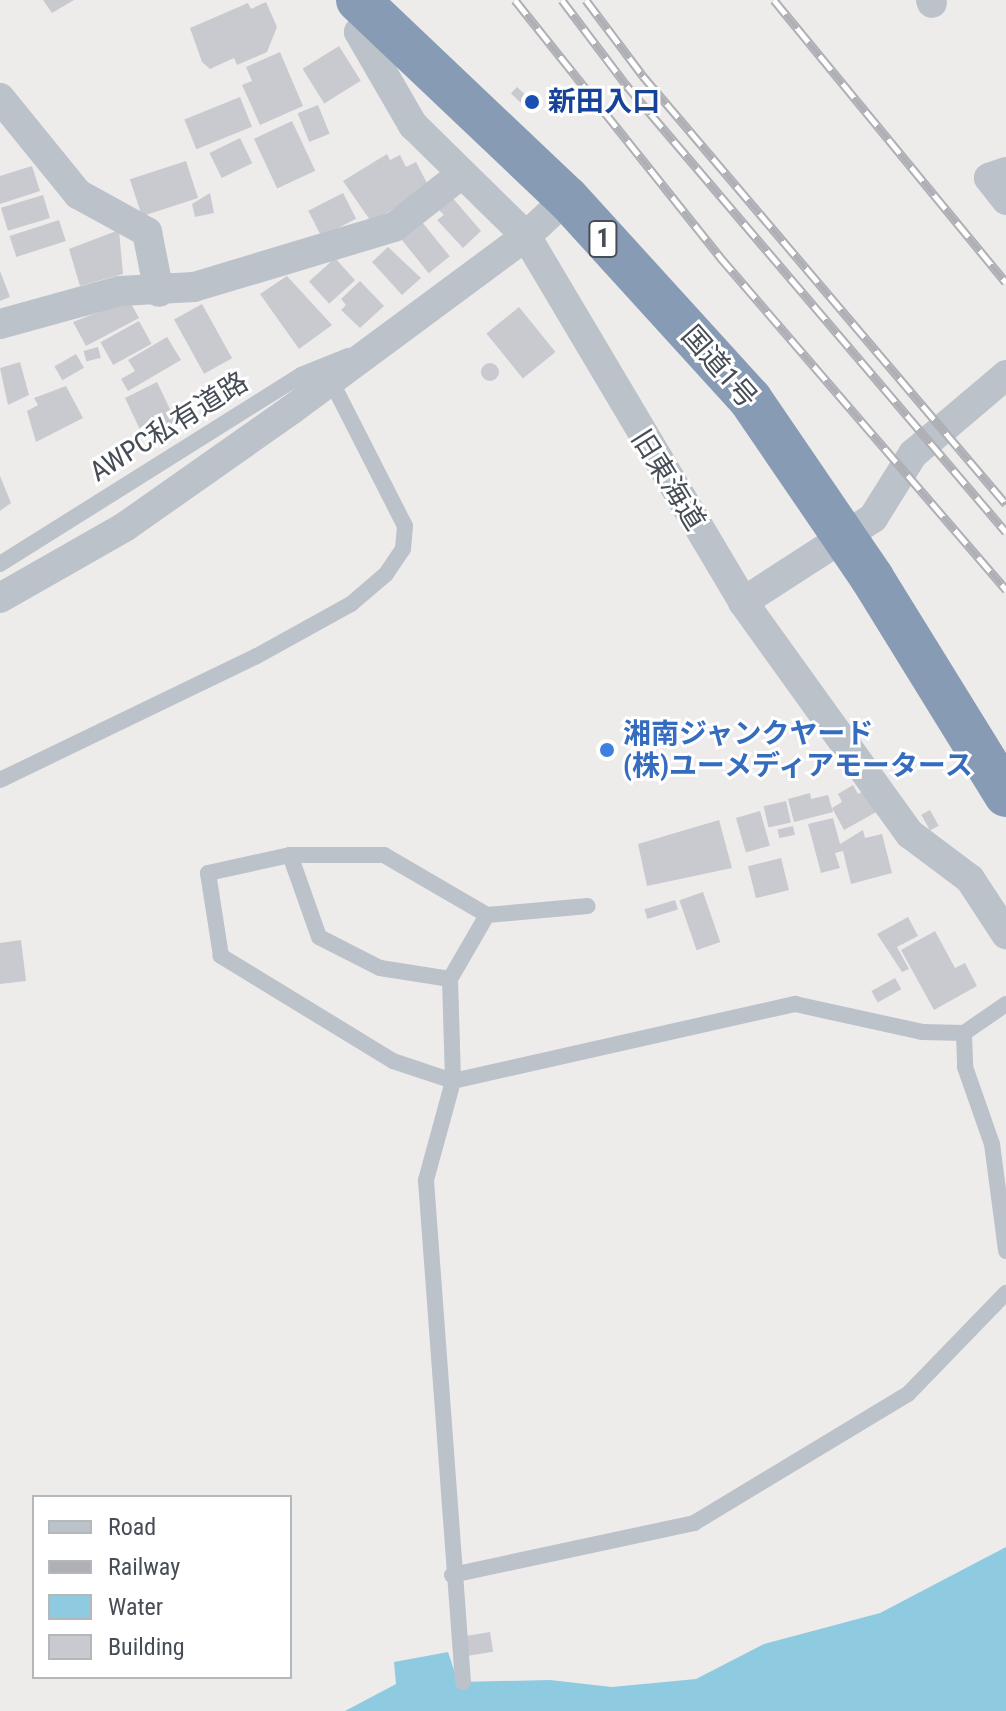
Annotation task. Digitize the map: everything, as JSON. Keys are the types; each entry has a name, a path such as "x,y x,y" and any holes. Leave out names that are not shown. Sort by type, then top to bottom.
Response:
{"highway":[{"name":"国道1号","path":"366,9 567,198 750,399 809,481 1006,795"}],"street":[{"name":"旧東海道","path":"366,9 359,32 383,81 459,176 526,236 743,602 910,834 970,879 1006,934"},
{"path":"0,98 78,194 147,232 159,292"},
{"path":"1006,172 989,178 1006,200"},
{"path":"0,324 120,291 159,292 394,227 459,176"},
{"path":"0,598 126,526 526,236 567,198"},
{"path":"743,602 873,518 913,454 1006,375"}],"lane":[{"name":"AWPC私有道路","path":"0,564 301,375 372,346"},
{"path":"0,780 255,657 351,604 386,574 403,549 405,526 330,379"},
{"path":"290,855 319,937 380,968 450,979"},
{"path":"588,906 487,915 384,855 290,855 208,873 221,956 393,1061 453,1081 795,1004 922,1032 964,1033 1006,1004"},
{"path":"463,1682 452,1575 426,1180 453,1081 450,979 487,915"},
{"path":"964,1033 965,1067 992,1144 1006,1251"},
{"path":"452,1575 694,1523 908,1394 1006,1293"}],"water":[{"path":"1006,1547 1006,1711 345,1711 396,1684 394,1662 448,1652 458,1682 550,1680 612,1687 696,1679 764,1644 880,1613"}],"building":[{"path":"43,0 74,0 52,13"},
{"path":"266,2 277,27 267,52 237,65 234,58 210,69 202,62 190,28 248,3 251,9"},
{"path":"339,46 361,81 324,104 303,69"},
{"path":"280,52 303,106 260,125 242,85 252,81 246,67"},
{"path":"517,87 533,102 527,109 511,94"},
{"path":"240,97 252,127 196,149 184,119"},
{"path":"318,105 330,134 309,142 298,113"},
{"path":"292,121 315,171 277,189 254,139"},
{"path":"240,138 252,163 222,178 209,153"},
{"path":"387,154 390,160 400,155 406,167 416,162 428,185 372,223 343,181"},
{"path":"186,161 198,198 142,216 130,179"},
{"path":"32,166 40,191 0,204 0,176"},
{"path":"210,193 214,213 195,217 192,204"},
{"path":"343,193 356,219 321,237 308,211"},
{"path":"43,195 50,218 8,231 1,208"},
{"path":"451,196 481,231 463,248 437,220 444,215 438,209"},
{"path":"59,220 66,241 16,257 10,236"},
{"path":"422,222 450,256 429,273 401,239"},
{"path":"119,230 123,274 80,286 69,249"},
{"path":"388,247 421,278 402,295 372,262"},
{"path":"335,258 355,280 329,304 309,281"},
{"path":"0,271 10,297 0,301"},
{"path":"287,276 332,325 299,349 260,294"},
{"path":"360,281 384,306 360,328 341,310 346,305 341,299"},
{"path":"129,300 139,318 86,346 73,322"},
{"path":"202,304 232,358 204,374 174,320"},
{"path":"519,307 556,352 523,379 486,333"},
{"path":"139,321 152,344 113,365 101,342"},
{"path":"167,337 181,360 128,391 121,379 135,371 128,360"},
{"path":"98,347 101,358 86,362 84,351"},
{"path":"76,354 84,368 62,380 54,366"},
{"path":"20,362 29,395 8,405 0,368"},
{"path":"490,363 499,372 490,381 481,372"},
{"path":"157,382 179,428 143,436 125,398"},
{"path":"66,386 83,418 36,442 27,411 38,405 34,398"},
{"path":"0,476 11,503 0,511"},
{"path":"853,785 858,794 868,789 880,810 844,830 832,808 842,802 838,794"},
{"path":"810,793 811,799 828,795 833,812 794,822 788,799"},
{"path":"786,801 791,822 769,828 764,806"},
{"path":"930,810 939,826 930,831 921,815"},
{"path":"760,811 770,846 746,852 736,818"},
{"path":"833,818 840,844 863,830 865,838 882,834 892,873 851,884 843,851 835,853 840,868 821,873 808,824"},
{"path":"719,820 732,868 647,886 638,844"},
{"path":"793,826 795,835 779,838 777,830"},
{"path":"781,858 789,890 756,898 748,866"},
{"path":"703,892 720,942 697,950 679,900"},
{"path":"675,900 678,910 647,919 644,909"},
{"path":"908,917 918,936 897,947 909,969 902,972 877,934"},
{"path":"935,931 955,968 965,963 977,986 934,1010 901,950"},
{"path":"21,940 26,981 0,984 0,943"},
{"path":"895,978 901,989 878,1002 871,991"},
{"path":"490,1632 493,1652 465,1656 462,1636"}],"railway":[{"path":"515,0 720,257 1006,590"},
{"path":"562,0 627,86 1006,532"},
{"path":"586,0 643,76 1006,504"},
{"path":"774,0 1006,282"}],"place":[{"name":"新田入口","path":"532,102"},
{"name":"湘南ジャンクヤード (株)ユーメディアモータース","path":"607,750"}]}
